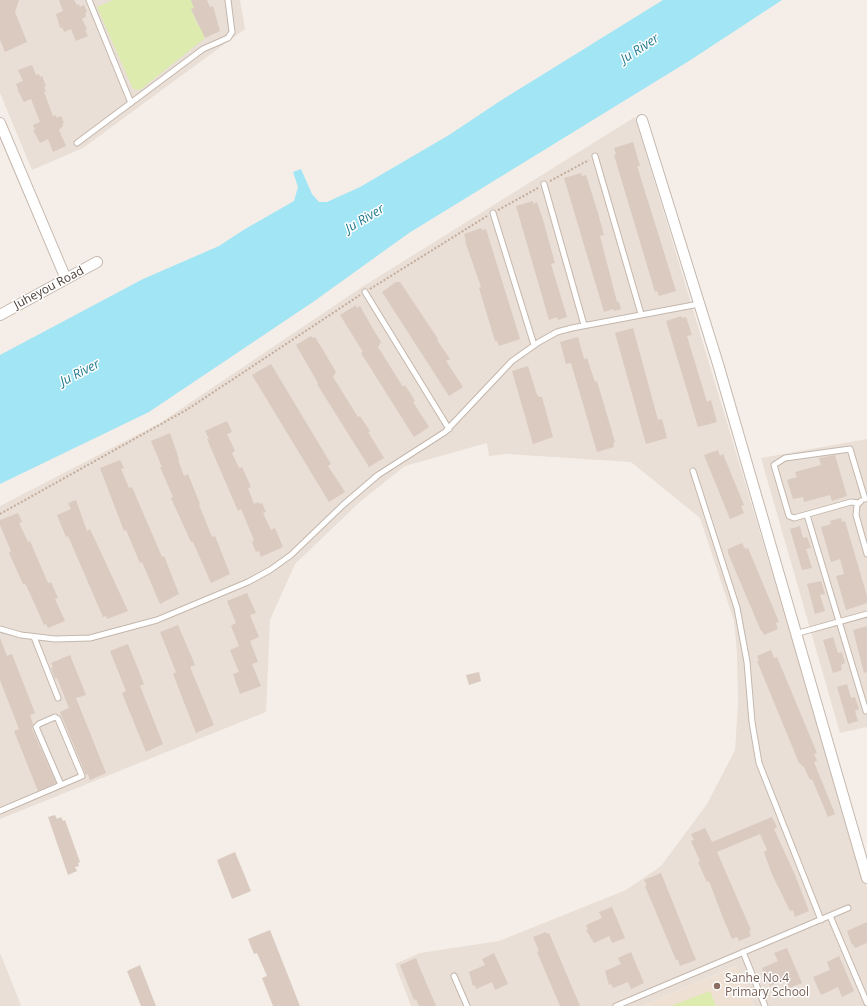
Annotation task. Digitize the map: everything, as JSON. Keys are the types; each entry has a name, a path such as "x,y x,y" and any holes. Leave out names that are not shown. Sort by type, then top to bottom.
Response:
{"street":[{"path":"642,120 699,304 867,878"},
{"path":"0,123 66,279"},
{"name":"Juheyou Road","path":"0,315 97,262"}],"lane":[{"path":"89,0 131,103"},
{"path":"77,143 203,49 228,38 232,32 228,0"},
{"path":"595,156 641,314"},
{"path":"544,184 584,325"},
{"path":"493,213 534,345"},
{"path":"365,292 449,429"},
{"path":"0,629 34,637 79,639 105,635 157,620 248,582 291,555 338,510 378,475 449,429 512,361 534,345 557,332 584,325 699,304"},
{"path":"850,449 866,500 859,503 850,502 794,518 789,516 774,465 778,461 850,449"},
{"path":"693,471 737,608 746,662 752,722 759,762 821,920"},
{"path":"859,503 856,516 867,554"},
{"path":"807,515 866,712"},
{"path":"795,634 867,614"},
{"path":"34,637 58,698"},
{"path":"0,811 61,785 82,776 58,719 55,717 39,724 36,727 61,785"},
{"path":"616,1006 848,908"},
{"path":"830,916 867,1003"},
{"path":"743,952 765,1006"},
{"path":"454,976 467,1006"}],"path":[{"path":"0,514 188,409 365,292 467,227 595,156"}],"shaded area":[{"path":"0,0 240,0 245,29 83,148 32,170 0,93"},
{"path":"635,117 867,888 867,1006 754,1006 736,966 642,1006 411,1006 395,964 420,953 499,941 626,890 661,866 707,804 735,750 738,704 737,653 734,621 700,518 631,462 506,454 489,456 487,443 405,466 361,501 295,564 270,620 266,712 0,819 0,506 160,423 362,287"},
{"path":"867,439 867,727 840,733 761,458"},
{"path":"0,953 17,995 21,1006 0,1006"},
{"name":"Sanhe No.4 Primary School","path":"737,966 754,1006 642,1006"}],"green space":[{"path":"113,0 191,0 194,8 191,9 198,26 202,25 205,38 140,90 133,89 97,7"},
{"path":"710,991 716,1006 671,1006"}],"water":[{"name":"Ju River","path":"663,0 782,0 689,61 409,233 313,302 149,412 0,484 0,355 143,279 219,246 245,229 294,201 298,187 293,172 301,169 312,194 319,202 327,202 360,187 449,135 500,101"}],"building":[{"path":"0,0 19,0 15,12 27,42 5,52 0,40"},
{"path":"59,0 74,0 80,7 84,5 87,12 85,13 86,16 82,19 87,29 85,30 88,36 76,41 71,29 64,32 62,27 60,28 56,14 63,11"},
{"path":"191,0 207,0 210,7 213,6 220,31 205,38 191,9 194,8"},
{"path":"32,65 36,75 39,74 40,77 42,76 46,86 44,87 46,91 44,92 53,116 56,115 57,118 61,116 64,123 59,130 66,146 53,152 48,139 40,143 33,130 35,130 33,125 40,122 31,99 24,102 17,89 16,84 23,81 18,70"},
{"path":"633,142 640,166 637,166 676,291 659,296 657,291 655,292 614,155 616,154 614,148"},
{"path":"581,173 582,176 586,175 604,235 600,236 617,302 619,302 621,309 614,311 613,309 604,312 564,178"},
{"path":"533,201 533,204 537,202 543,220 555,263 551,264 567,317 558,320 557,317 549,320 516,206"},
{"path":"481,228 482,230 486,229 520,339 499,346 497,341 495,341 479,288 481,287 465,241 464,234"},
{"path":"396,282 400,282 450,359 446,361 463,387 449,396 382,292"},
{"path":"356,305 357,308 360,306 381,342 378,347 403,387 405,385 415,401 413,402 429,427 414,437 361,353 363,352 340,315"},
{"path":"681,316 682,318 686,317 692,335 687,336 707,402 711,400 717,422 698,427 666,321"},
{"path":"633,328 658,420 662,419 667,438 646,444 615,333"},
{"path":"311,336 313,338 315,337 323,350 336,372 333,377 358,417 360,416 370,431 368,432 384,458 369,467 317,384 318,383 296,345"},
{"path":"578,337 584,359 587,358 595,382 597,381 615,442 613,443 614,447 597,452 571,363 566,364 560,342"},
{"path":"271,364 331,464 328,466 345,492 329,502 252,375"},
{"path":"528,366 537,395 542,397 553,437 533,444 512,371"},
{"path":"227,421 232,432 227,434 235,451 232,453 239,468 242,467 251,487 248,488 254,504 258,502 259,504 262,503 266,512 263,513 271,530 275,528 283,547 261,557 259,551 256,552 252,542 254,540 241,509 238,511 207,439 209,439 205,431"},
{"path":"170,433 184,476 188,474 212,537 215,536 230,574 211,583 171,498 173,497 151,441"},
{"path":"718,450 720,456 723,454 744,505 741,506 744,513 730,519 704,455"},
{"path":"835,455 847,496 832,501 830,495 804,502 803,497 793,499 787,480 797,477 795,472 821,465 819,458"},
{"path":"120,460 124,468 121,469 129,488 132,487 162,557 164,556 179,594 160,604 142,562 140,563 126,530 124,531 100,468"},
{"path":"76,500 87,531 90,529 128,611 107,619 106,616 103,617 68,536 66,537 57,515 71,509 68,503"},
{"path":"18,513 22,522 19,523 28,542 30,541 48,583 51,582 58,598 55,599 65,621 48,628 46,624 44,625 27,587 23,584 9,553 11,551 0,525 0,520"},
{"path":"841,518 842,522 845,521 867,596 867,603 846,610 836,576 844,574 840,559 831,562 821,527 831,524 830,521"},
{"path":"800,526 803,538 807,537 811,548 806,549 812,568 802,570 790,529"},
{"path":"742,543 745,549 748,548 779,622 776,623 778,629 764,635 728,553 728,549"},
{"path":"821,581 825,594 820,595 825,611 815,614 807,584"},
{"path":"247,593 256,613 250,615 259,637 250,641 258,662 252,664 261,686 240,694 233,674 239,672 230,650 239,646 231,626 236,623 227,601"},
{"path":"178,625 195,665 190,667 214,725 196,733 173,674 176,672 160,632"},
{"path":"867,626 867,672 864,673 853,630"},
{"path":"833,637 838,653 842,652 845,663 841,665 842,670 833,673 823,640"},
{"path":"0,638 7,656 12,654 35,713 30,715 33,724 32,729 56,783 38,791 14,731 19,729 0,680"},
{"path":"128,644 144,684 140,686 163,744 146,752 122,693 126,691 110,651"},
{"path":"771,650 774,658 777,657 817,753 814,754 817,761 814,762 835,814 828,817 812,779 810,780 804,767 799,763 757,661 759,661 757,656"},
{"path":"70,655 86,695 76,698 106,773 90,780 88,774 86,775 60,712 69,708 57,678 55,679 51,668 53,667 51,663"},
{"path":"479,672 481,681 469,685 466,675"},
{"path":"847,684 851,698 855,697 859,709 855,711 858,721 848,724 837,687"},
{"path":"55,815 57,819 61,817 63,821 65,820 80,862 78,863 79,866 75,867 77,871 68,875 48,817"},
{"path":"772,817 777,827 774,829 795,875 809,911 795,917 793,910 790,911 771,872 764,852 767,850 760,834 717,852 751,930 749,931 751,936 739,941 737,937 732,939 709,881 707,882 698,862 700,861 691,841 694,840 691,834 705,828 712,842"},
{"path":"235,852 251,891 232,899 217,860"},
{"path":"661,873 696,960 680,966 678,960 676,960 645,886 647,885 644,880"},
{"path":"612,907 625,938 612,943 609,936 594,943 586,930 588,930 586,925 602,918 599,912"},
{"path":"867,922 867,943 855,948 853,944 852,945 847,931"},
{"path":"270,930 300,1006 273,1006 262,978 267,976 257,953 254,954 248,939"},
{"path":"546,932 547,934 549,933 580,1006 560,1006 537,952 539,951 533,937"},
{"path":"787,948 802,983 789,988 785,979 770,986 768,982 766,982 762,968 778,961 774,953"},
{"path":"631,952 644,983 631,989 628,982 613,988 611,984 609,985 605,971 621,964 618,958"},
{"path":"494,953 508,984 495,990 492,982 476,989 475,985 473,986 469,972 485,965 482,959"},
{"path":"839,956 854,991 842,997 838,987 821,995 813,977 830,970 827,962"},
{"path":"416,958 436,1006 419,1006 416,999 414,1000 400,965"},
{"path":"140,965 156,1006 141,1006 127,971"}],"place":[{"name":"Sanhe No.4 Primary School","path":"717,986"}]}
